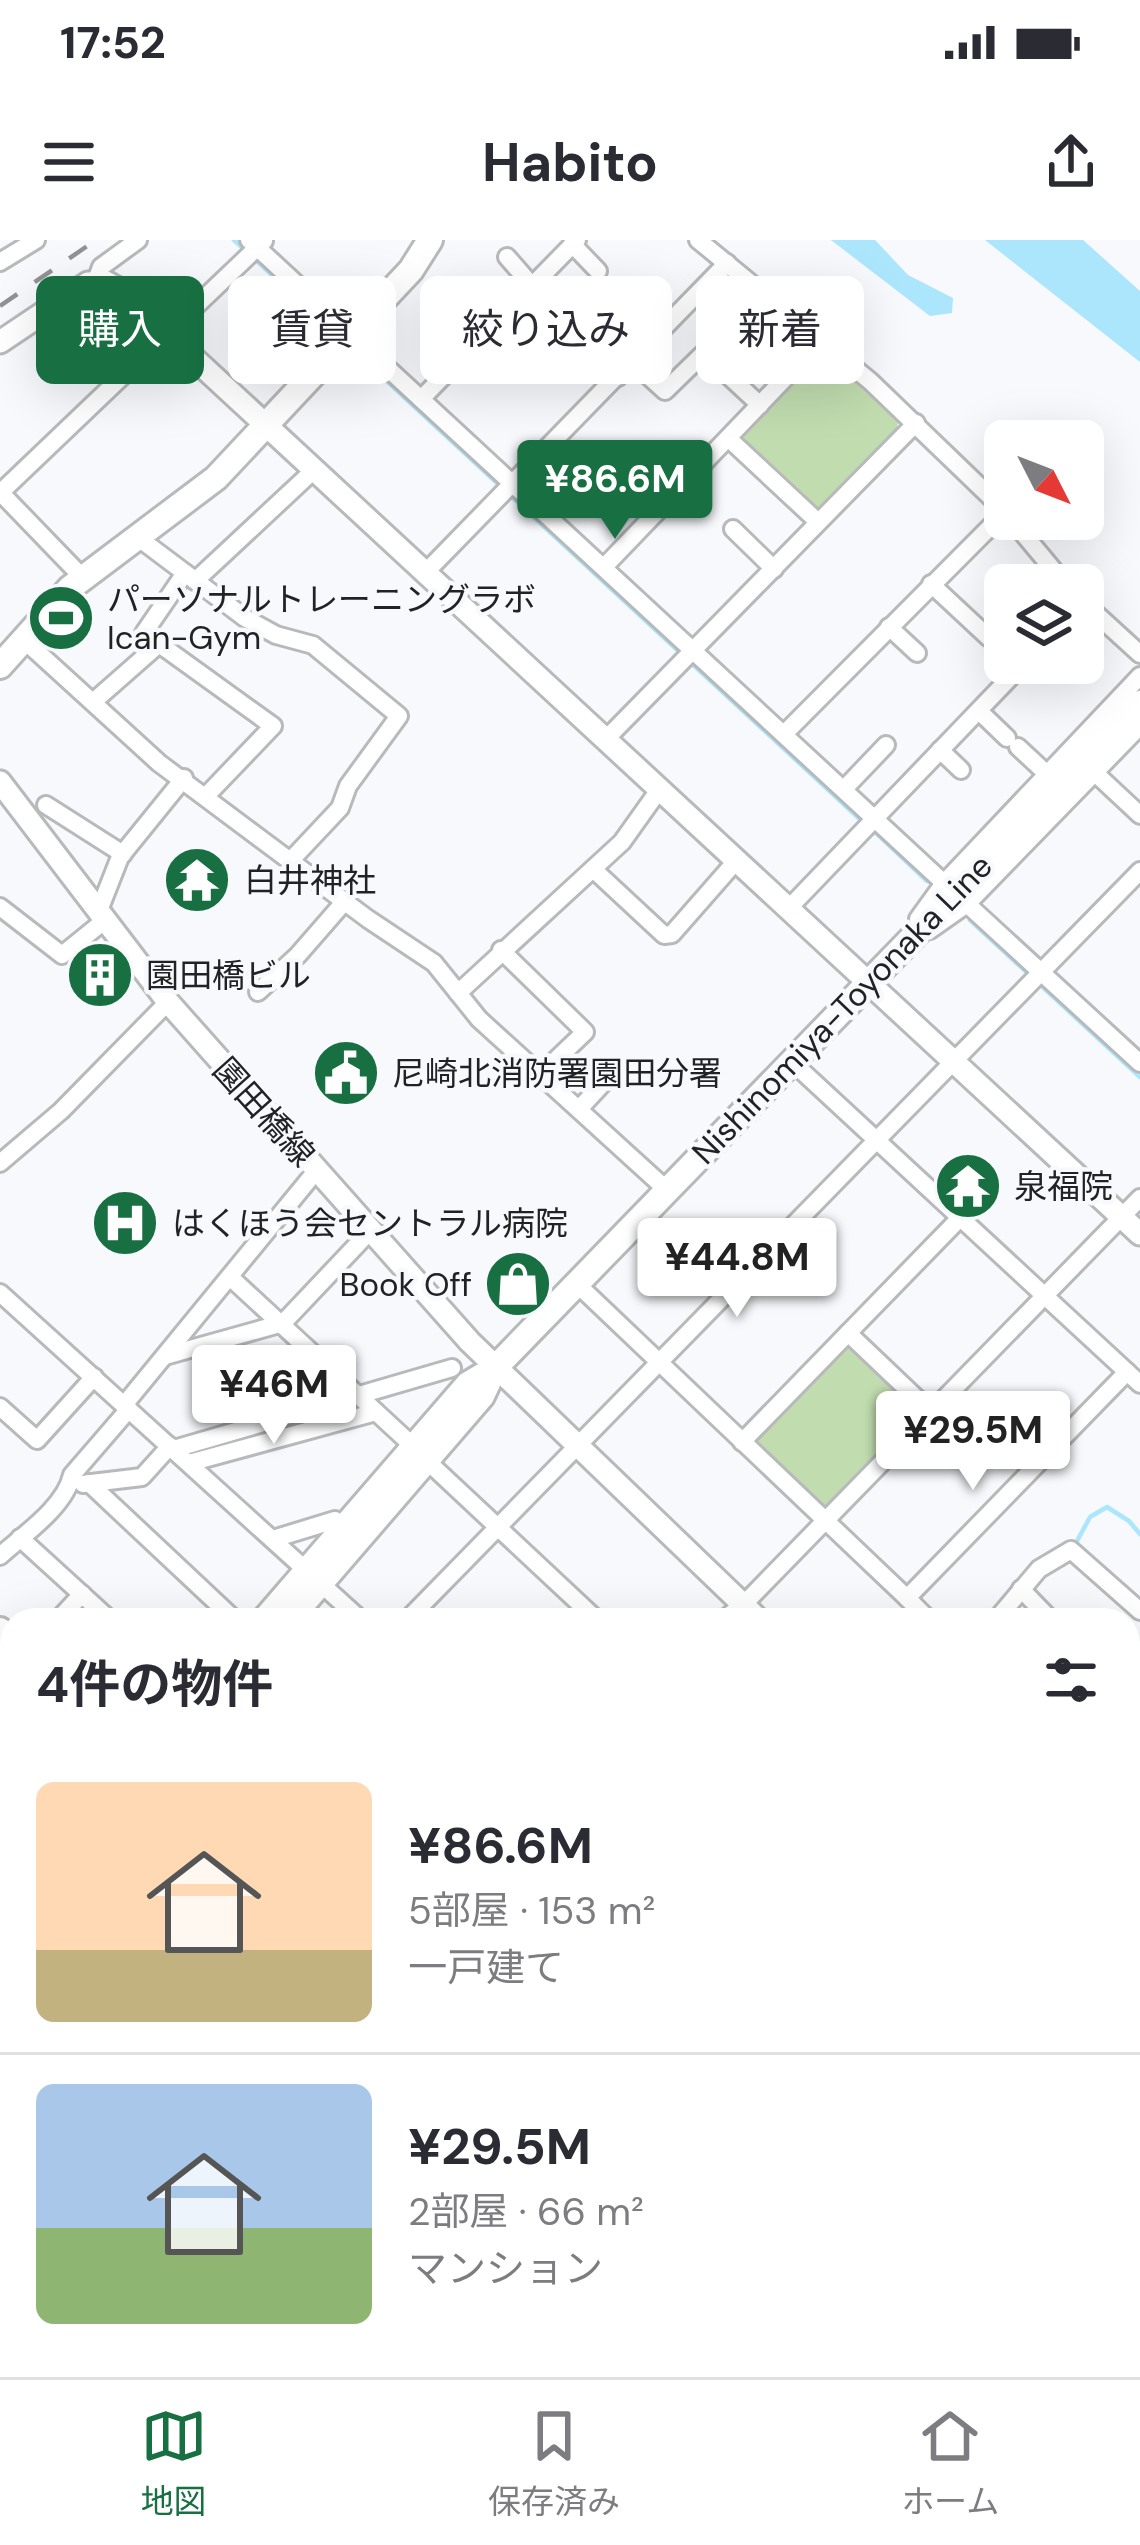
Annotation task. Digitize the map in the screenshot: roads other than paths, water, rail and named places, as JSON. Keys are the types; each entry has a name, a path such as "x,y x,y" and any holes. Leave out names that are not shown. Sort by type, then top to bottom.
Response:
{"main road":[{"path":"396,286 434,240"},
{"path":"0,666 84,579 200,493 304,384"},
{"name":"Nishinomiya-Toyonaka Line","path":"296,1608 346,1527 482,1396 495,1368 890,959 1091,765 1140,703"},
{"name":"Nishinomiya-Toyonaka Line","path":"278,1608 313,1577 420,1454"}],"street":[{"path":"0,262 36,240"},
{"path":"98,276 101,267 138,240"},
{"path":"604,567 813,349 721,270 698,240"},
{"path":"542,276 574,242 598,271"},
{"path":"204,297 254,247 283,276"},
{"path":"507,257 522,276"},
{"path":"672,321 721,270"},
{"path":"721,270 824,341 984,491"},
{"path":"0,342 36,318"},
{"path":"672,383 704,352 760,405"},
{"path":"204,369 1140,1234"},
{"path":"396,379 508,488 604,567 688,654 844,789 871,823 944,883"},
{"path":"84,579 0,493 114,384"},
{"path":"421,399 436,384"},
{"path":"425,573 610,384"},
{"path":"605,740 916,423"},
{"path":"728,438 818,521"},
{"path":"206,796 273,727 144,633 190,577 314,470"},
{"path":"733,529 773,569"},
{"path":"784,734 984,532"},
{"path":"140,539 276,635 313,645 399,716 348,786 340,808 292,859"},
{"path":"931,584 984,633"},
{"path":"1104,621 1140,654"},
{"path":"889,627 917,653"},
{"path":"23,639 159,763 424,955 479,1019 667,1190"},
{"path":"93,702 159,644"},
{"path":"890,959 944,883 1140,676"},
{"path":"788,909 1004,684"},
{"path":"979,711 1047,774"},
{"path":"890,959 967,904 1091,765 1140,726"},
{"path":"844,789 886,745"},
{"path":"940,751 961,770"},
{"path":"1091,765 1140,815"},
{"path":"0,907 62,955 101,917 123,854 184,778"},
{"name":"園田橋線","path":"0,782 168,1002 316,1172 495,1368 747,1608"},
{"path":"458,993 622,842 659,790"},
{"path":"46,805 123,854"},
{"path":"593,869 664,935 672,934 736,861"},
{"path":"419,1608 1140,872"},
{"path":"258,992 345,901"},
{"path":"967,904 1036,977 1140,1063"},
{"path":"501,950 585,1032 541,1074"},
{"path":"0,1163 61,1111 168,1002"},
{"path":"1125,1049 1140,1034"},
{"path":"791,1061 1134,1378 907,1598"},
{"path":"579,1109 618,1066"},
{"path":"221,1608 72,1475 316,1172"},
{"path":"754,1608 824,1519 1140,1198"},
{"path":"742,1442 959,1219"},
{"path":"165,1356 284,1323 370,1231"},
{"path":"230,1277 584,1608"},
{"path":"576,1283 917,1608"},
{"path":"0,1293 348,1608"},
{"path":"848,1333 930,1411"},
{"path":"189,1463 359,1395 452,1368"},
{"path":"0,1407 37,1440 94,1377"},
{"path":"0,1556 80,1484 142,1478 172,1448 376,1412"},
{"path":"273,1539 335,1520 346,1527"},
{"path":"20,1538 97,1608"},
{"path":"1006,1608 1045,1563 1071,1550 1138,1608"},
{"path":"1021,1589 1040,1608"},
{"path":"69,1608 82,1594"},
{"path":"576,1608 580,1604"}],"water":[{"path":"831,240 875,240 908,275 953,298 952,313 930,316"},
{"path":"985,240 1083,240 1140,291 1140,362"}],"waterway":[{"path":"234,240 273,276"},
{"path":"390,384 864,823"},
{"path":"873,830 927,881"},
{"path":"970,920 1140,1077"},
{"path":"1076,1543 1090,1517 1107,1507 1140,1534"}],"railway":[{"path":"0,306 96,240"}],"place":[{"name":"パーソナルトレーニングラボ Ican-Gym","path":"61,618"},
{"name":"白井神社","path":"197,880"},
{"name":"園田橋ビル","path":"100,975"},
{"name":"尼崎北消防署園田分署","path":"346,1073"},
{"name":"泉福院","path":"968,1186"},
{"name":"はくほう会セントラル病院","path":"125,1223"},
{"name":"Book Off","path":"518,1284"}]}
